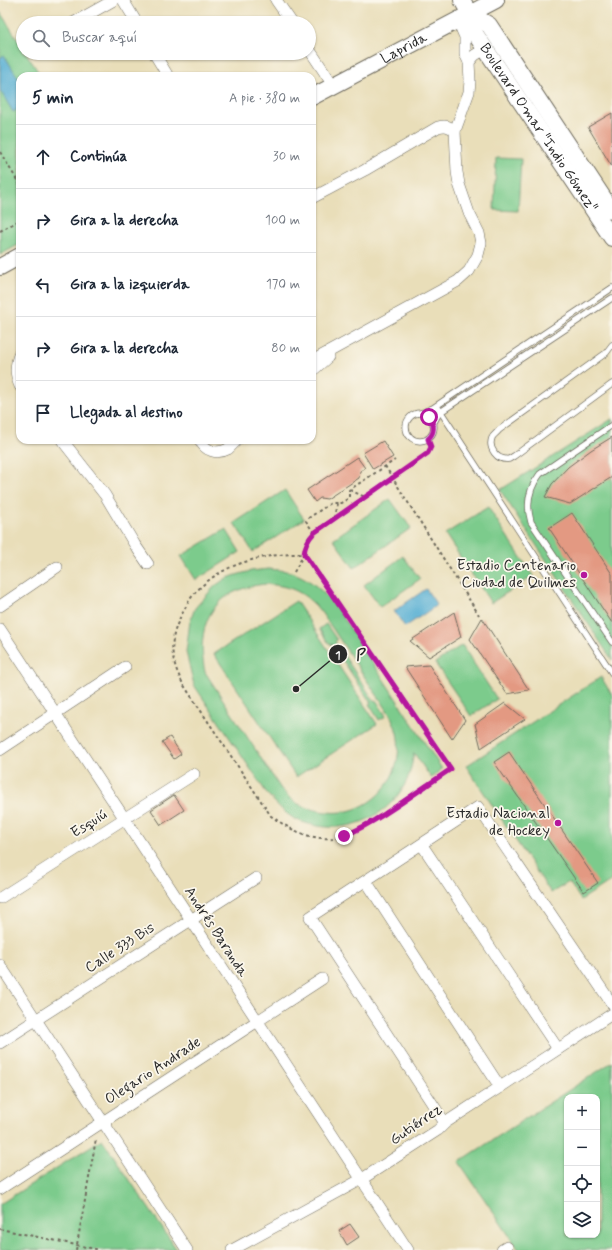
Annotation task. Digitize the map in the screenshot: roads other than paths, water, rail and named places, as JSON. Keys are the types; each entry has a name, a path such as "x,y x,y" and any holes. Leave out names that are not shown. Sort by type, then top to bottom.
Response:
{"main road":[{"path":"462,0 464,18 489,25 607,208"},
{"name":"Laprida","path":"316,95 496,0"},
{"name":"Boulevard Omar \"Indio Gómez\"","path":"464,18 485,49 607,208 612,238"},
{"path":"0,267 16,258"}],"street":[{"path":"85,16 114,0"},
{"path":"124,0 133,16"},
{"path":"276,0 287,16"},
{"path":"316,359 458,281 469,271 478,256 481,243 479,233 469,213 457,172 456,131 469,92 470,81 469,62 465,54 464,18"},
{"path":"469,62 475,55 485,49"},
{"path":"158,60 166,72"},
{"path":"316,60 333,85"},
{"path":"316,196 365,170 438,127 444,125 450,126 456,131"},
{"path":"316,367 339,347"},
{"path":"65,444 106,495 135,545 148,564"},
{"path":"203,444 207,449 215,451 222,451 233,444"},
{"path":"0,606 57,567"},
{"name":"Andrés Baranda","path":"0,629 408,1250"},
{"path":"0,750 125,667"},
{"name":"Esquiú","path":"0,898 194,774"},
{"path":"445,1122 310,917 478,807 612,1004"},
{"path":"422,845 558,1049"},
{"name":"Calle 333 Bis","path":"0,1043 256,878"},
{"path":"366,881 500,1087"},
{"path":"0,965 187,1250"},
{"name":"Olegario Andrade","path":"0,1189 322,979"},
{"name":"Gutiérrez","path":"232,1250 362,1179 438,1130 445,1122 612,1014"}],"lane":[{"path":"612,288 437,406 410,417 406,425 406,433 416,441 424,441 428,439 433,432 433,424 441,412 612,298"},
{"path":"612,345 606,353 499,430 492,436 490,446 494,453 501,458 508,459 514,456 612,384"},
{"path":"437,406 612,673"},
{"path":"421,413 429,417 433,424"},
{"path":"612,425 540,474 534,482 530,492 528,513 531,522 612,642"}],"water":[{"path":"4,55 16,74 16,110 13,112 0,90 0,58"},
{"path":"426,589 437,605 405,627 394,611"}],"place":[{"name":"Estadio Centenario Ciudad de Quilmes","path":"584,575"},
{"name":"P","path":"296,689"},
{"name":"Estadio Nacional de Hockey","path":"558,823"}]}
